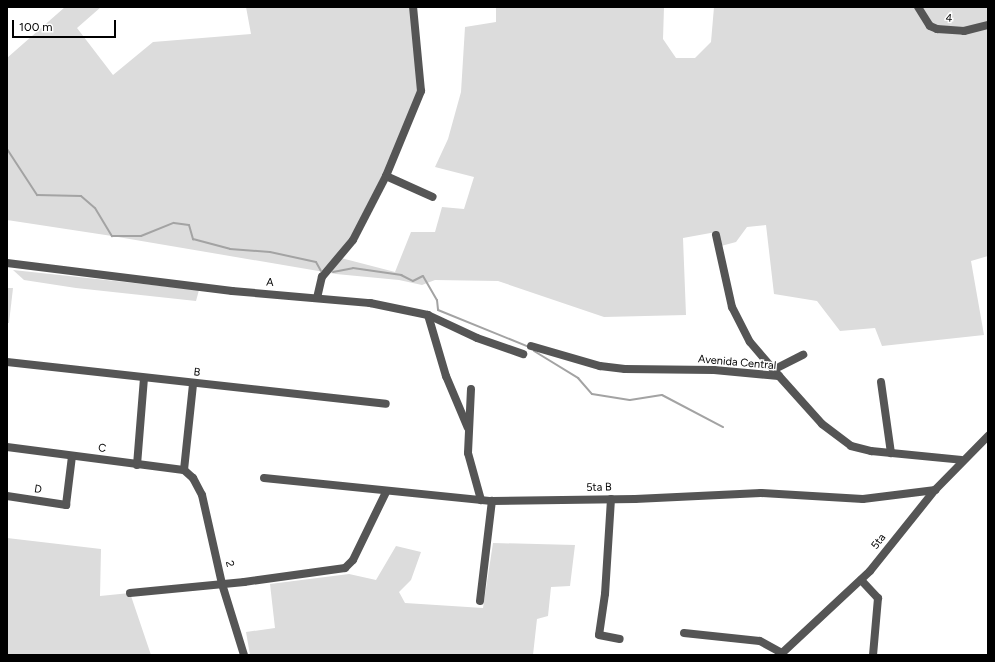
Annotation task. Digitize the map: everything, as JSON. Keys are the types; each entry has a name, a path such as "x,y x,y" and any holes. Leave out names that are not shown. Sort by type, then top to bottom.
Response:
{"street":[{"path":"317,298 322,277 353,240 386,176 421,91 413,7"},
{"name":"4","path":"918,7 930,26 937,29 964,31 988,25"},
{"path":"386,176 433,197"},
{"path":"716,235 732,307 750,342 772,370 779,376"},
{"name":"A","path":"7,263 232,291 370,303 428,315 477,338 524,354"},
{"path":"428,315 446,376 468,428"},
{"name":"Avenida Central","path":"531,346 600,366 625,369 714,370 779,376 836,436 851,446 891,453 962,460"},
{"path":"772,370 803,355"},
{"name":"B","path":"7,362 192,384 386,404"},
{"path":"137,465 144,378"},
{"path":"881,382 891,453"},
{"path":"184,470 192,384"},
{"path":"471,389 468,453 480,500"},
{"name":"5ta","path":"781,654 861,580 934,490 962,460 988,436"},
{"name":"C","path":"7,447 184,470"},
{"name":"D","path":"7,496 66,505 72,456"},
{"name":"2","path":"184,470 193,478 202,495 222,584 244,655"},
{"name":"5ta B","path":"264,478 386,492 492,501 611,499 761,493 864,498 934,490"},
{"path":"130,593 222,584 345,568 352,560 386,492"},
{"path":"611,499 605,594 599,635 620,639"},
{"path":"480,601 492,501"},
{"path":"861,580 878,598 873,655"},
{"path":"684,633 760,641 781,654"}],"shaded area":[{"path":"65,7 101,7 77,28 113,75 153,42 251,34 246,7 410,7 420,89 386,176 341,258 395,272 411,232 435,232 442,207 464,209 474,177 435,167 448,139 461,92 465,27 496,22 496,7 664,7 663,39 676,58 695,58 711,42 714,7 988,7 988,256 971,261 984,335 882,346 875,328 840,331 817,301 774,294 766,225 747,227 736,242 721,246 716,232 683,238 686,315 604,317 498,281 435,280 422,285 399,280 336,274 112,236 7,220 7,58"},
{"path":"13,270 199,290 196,301 76,288 24,280"},
{"path":"7,288 13,288 9,323 7,323"},
{"path":"7,538 101,549 100,596 130,593 151,655 7,655"},
{"path":"493,543 575,545 570,586 551,587 548,616 537,619 533,655 250,655 246,632 275,628 270,584 349,574 376,580 396,546 421,552 411,580 399,592 405,603 483,608"}],"waterway":[{"path":"7,149 37,195 81,196 95,208 112,236 141,236 174,223 189,225 193,239 230,249 270,252 316,262 321,271"},
{"path":"333,272 353,268 401,275 413,281 423,276 437,300 438,310 529,347"},
{"path":"534,351 578,378 592,394 630,400 662,395 723,427"}]}
